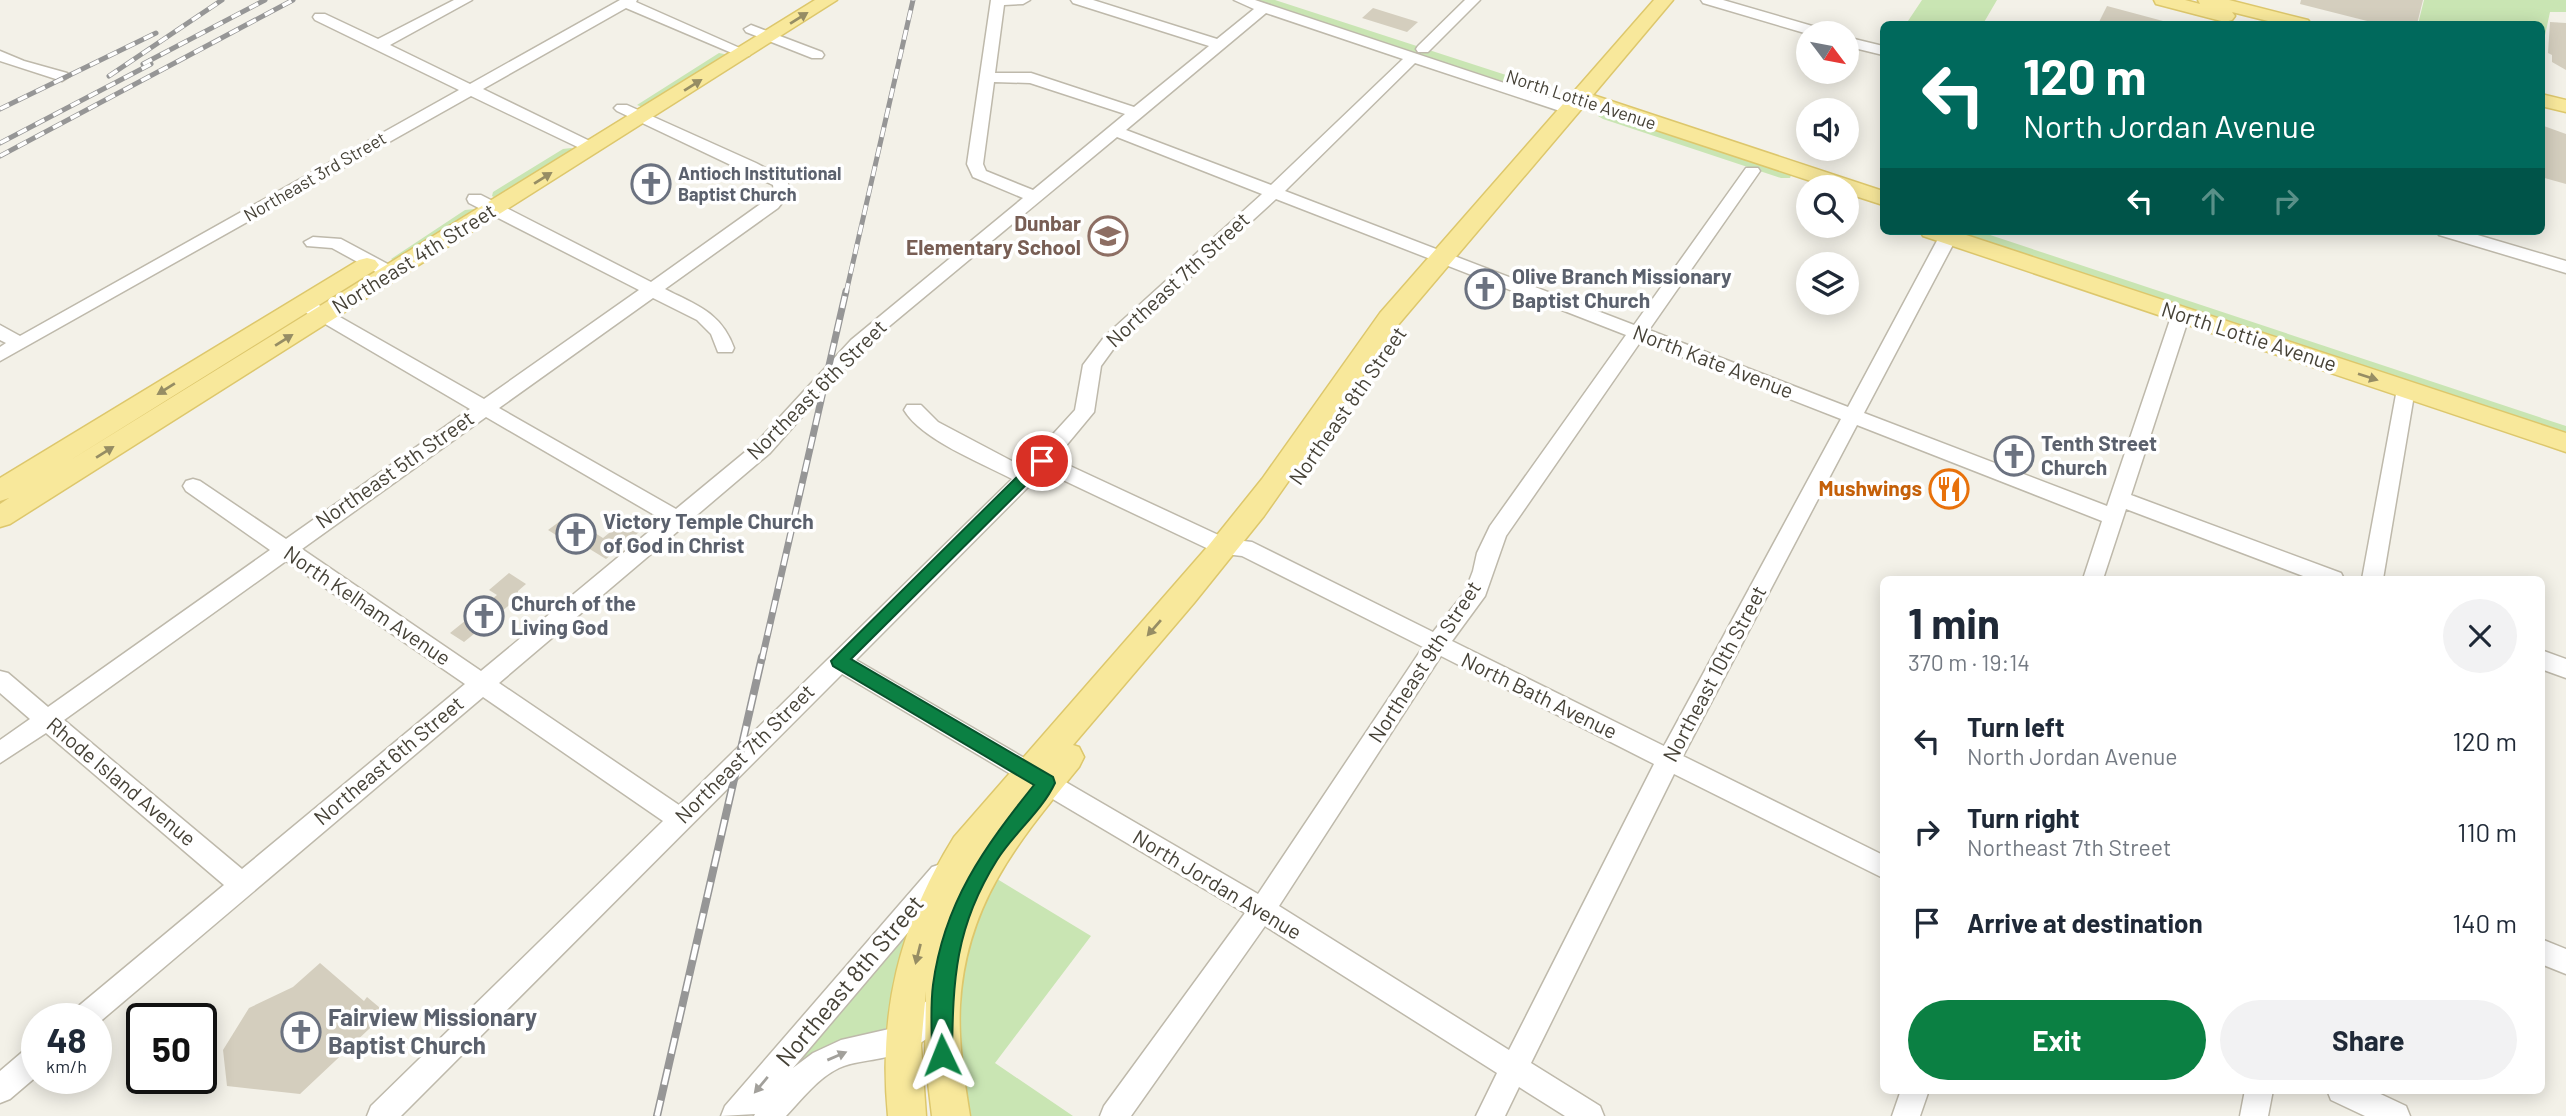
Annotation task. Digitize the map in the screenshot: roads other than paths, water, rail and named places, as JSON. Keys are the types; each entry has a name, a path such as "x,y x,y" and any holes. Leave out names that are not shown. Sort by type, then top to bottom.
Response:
{"main road":[{"name":"Northeast 4th Street","path":"760,33 798,0"},
{"name":"Northeast 4th Street","path":"0,517 38,481 583,143 641,117 760,33 828,0"},
{"name":"Northeast 8th Street","path":"1038,778 1234,548 1306,469 1377,358 1448,261 1581,106 1664,0"},
{"name":"Northeast 8th Street","path":"1581,106 1681,0"},
{"path":"2164,0 2244,21"},
{"path":"2207,0 2289,21"},
{"name":"Northeast 4th Street","path":"583,143 622,108 735,49"},
{"path":"2545,89 2566,94"},
{"path":"2545,101 2566,106"},
{"name":"North Lottie Avenue","path":"1581,106 1796,185"},
{"name":"North Lottie Avenue","path":"1581,106 1880,197"},
{"path":"1859,207 1880,214"},
{"name":"North Lottie Avenue","path":"1943,235 2566,443"},
{"name":"North Lottie Avenue","path":"1996,235 2566,423"},
{"name":"Northeast 4th Street","path":"0,491 38,481"},
{"path":"907,1116 902,1085 903,1039 913,975 927,920 944,883 965,848 1038,778"},
{"path":"951,1116 942,1055 941,1005 950,948 962,908 973,885 1038,778"}],"street":[{"path":"379,46 465,0"},
{"path":"1023,0 998,1 988,77 979,117 975,164 979,174 1035,197"},
{"path":"1078,0 1102,5 1220,45"},
{"name":"North Lottie Avenue","path":"1241,0 1272,4 1581,106"},
{"name":"Northeast 7th Street","path":"381,1116 1042,461 1084,412 1089,394 1091,365 1111,340 1274,192 1474,0"},
{"path":"1708,0 1796,26"},
{"path":"628,1 735,49"},
{"name":"Northeast 3rd Street","path":"0,355 628,1"},
{"name":"Northeast 6th Street","path":"102,1003 774,438 857,344 1272,4"},
{"path":"320,18 583,143"},
{"path":"760,33 817,55"},
{"path":"1859,45 1880,50"},
{"path":"0,55 19,64 62,76"},
{"path":"988,77 1031,78 1137,113"},
{"path":"622,108 641,117"},
{"name":"Northeast 5th Street","path":"0,753 772,204 782,192 781,183 750,166 641,117"},
{"name":"North Kate Avenue","path":"1115,131 1853,416 2117,508 2324,576"},
{"name":"Northeast 9th Street","path":"1114,1116 1262,910 1436,645 1474,596 1485,571 1487,553 1497,532 1752,171"},
{"path":"485,204 703,316 719,331 724,348"},
{"name":"Northeast 10th Street","path":"1490,1116 1669,760 1853,416 1940,235"},
{"path":"2458,235 2566,267"},
{"path":"313,242 335,243 382,267"},
{"path":"313,310 677,519"},
{"path":"2094,576 2181,314"},
{"path":"0,331 20,344"},
{"path":"2373,576 2406,389"},
{"path":"914,411 931,427 1024,477"},
{"name":"North Bath Avenue","path":"1042,461 1234,548 1436,645 1880,866"},
{"name":"North Kelham Avenue","path":"193,486 680,819"},
{"name":"North Jordan Avenue","path":"839,661 1262,910 1590,1116"},
{"path":"2545,661 2566,669"},
{"name":"Rhode Island Avenue","path":"0,680 242,884"},
{"name":"Northeast 8th Street","path":"735,1116 965,848"},
{"path":"2545,953 2566,962"},
{"name":"Northeast 8th Street","path":"768,1116 794,1086 822,1063 856,1048 903,1039 916,1031 941,1005"},
{"path":"0,1089 21,1071"},
{"path":"1906,1116 1913,1094"},
{"path":"2254,1116 2258,1094"},
{"path":"2349,1094 2396,1116"}],"railway":[{"path":"109,76 222,0"},
{"path":"143,64 265,0"},
{"path":"0,156 293,0"},
{"path":"846,293 913,0"},
{"path":"0,109 156,33"},
{"path":"0,143 151,64"},
{"path":"762,659 846,291"},
{"path":"657,1116 762,657"}],"place":[{"name":"Antioch Institutional Baptist Church","path":"651,184"},
{"name":"Dunbar Elementary School","path":"1108,236"},
{"name":"Olive Branch Missionary Baptist Church","path":"1485,289"},
{"name":"Tenth Street Church","path":"2014,456"},
{"name":"Mushwings","path":"1949,489"},
{"name":"Victory Temple Church of God in Christ","path":"576,534"},
{"name":"Church of the Living God","path":"484,616"},
{"name":"Fairview Missionary Baptist Church","path":"301,1032"}]}
